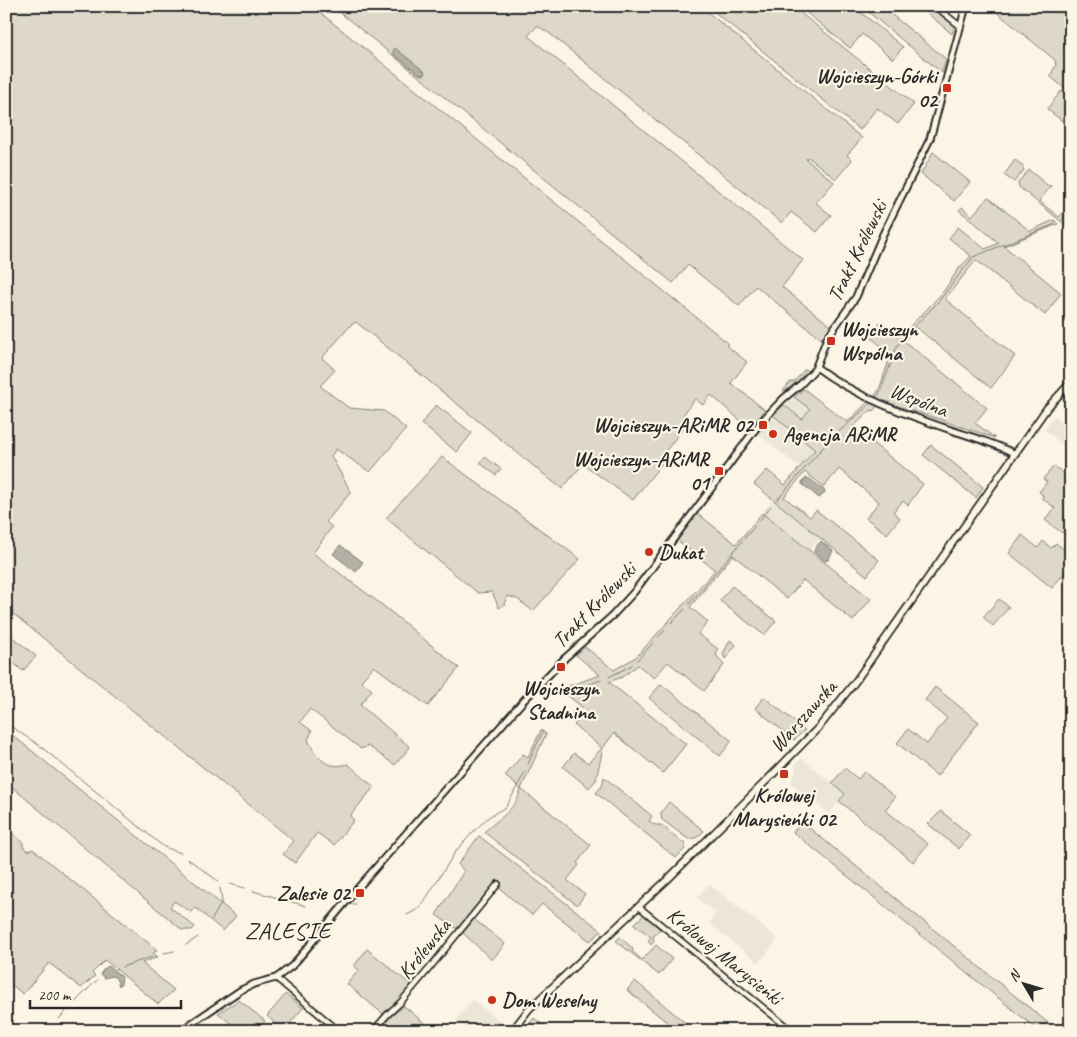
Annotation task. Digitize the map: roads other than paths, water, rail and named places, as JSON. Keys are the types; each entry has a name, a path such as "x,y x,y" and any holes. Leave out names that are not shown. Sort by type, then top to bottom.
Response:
{"main road":[{"name":"Warszawska","path":"512,1031 529,1009 639,907 778,770 838,705 1047,408 1071,382"}],"street":[{"path":"934,6 960,26"},
{"name":"Trakt Królewski","path":"180,1031 241,990 276,978 292,966 357,889 524,700 565,658 613,615 634,592 760,422 801,384 816,367 827,338 856,296 887,226 926,149 966,6"},
{"name":"Wspólna","path":"816,367 879,403 1015,454"},
{"name":"Królewska","path":"373,1031 400,1003 498,884"},
{"name":"Królowej Marysieńki","path":"639,907 792,1031"},
{"path":"276,978 339,1031"}],"waterway":[{"path":"1062,220 1071,209"},
{"path":"875,399 884,382 897,346 939,301 973,257 1055,224"},
{"path":"832,438 872,402"},
{"path":"777,500 826,444"},
{"path":"759,521 771,506"},
{"path":"689,604 755,526"},
{"path":"671,623 685,609"},
{"path":"658,637 665,630"},
{"path":"637,660 653,643"},
{"path":"609,677 632,665"},
{"path":"567,692 601,680"},
{"path":"6,723 40,746 164,847 181,853"},
{"path":"528,764 542,733"},
{"path":"407,915 420,908 456,851 475,830 490,816 506,807 525,772"},
{"path":"188,859 218,881"},
{"path":"230,884 245,888"},
{"path":"212,919 222,902 220,888"},
{"path":"253,891 306,906"},
{"path":"348,904 356,904"},
{"path":"186,945 198,937"},
{"path":"164,953 174,951"},
{"path":"122,967 155,956"},
{"path":"74,1003 97,980"},
{"path":"59,1019 67,1010"}],"place":[{"name":"Wojcieszyn-Górki 02","path":"947,88"},
{"name":"Wojcieszyn Wspólna","path":"831,341"},
{"name":"Wojcieszyn-ARiMR 02","path":"763,425"},
{"name":"Agencja ARiMR","path":"773,434"},
{"name":"Wojcieszyn-ARiMR 01","path":"719,471"},
{"name":"Dukat","path":"649,552"},
{"name":"Wojcieszyn Stadnina","path":"561,667"},
{"name":"Królowej Marysieńki 02","path":"784,774"},
{"name":"Zalesie 02","path":"360,893"},
{"name":"Dom Weselny","path":"492,1000"}],"district":[{"name":"ZALESIE","path":"288,931"}]}
